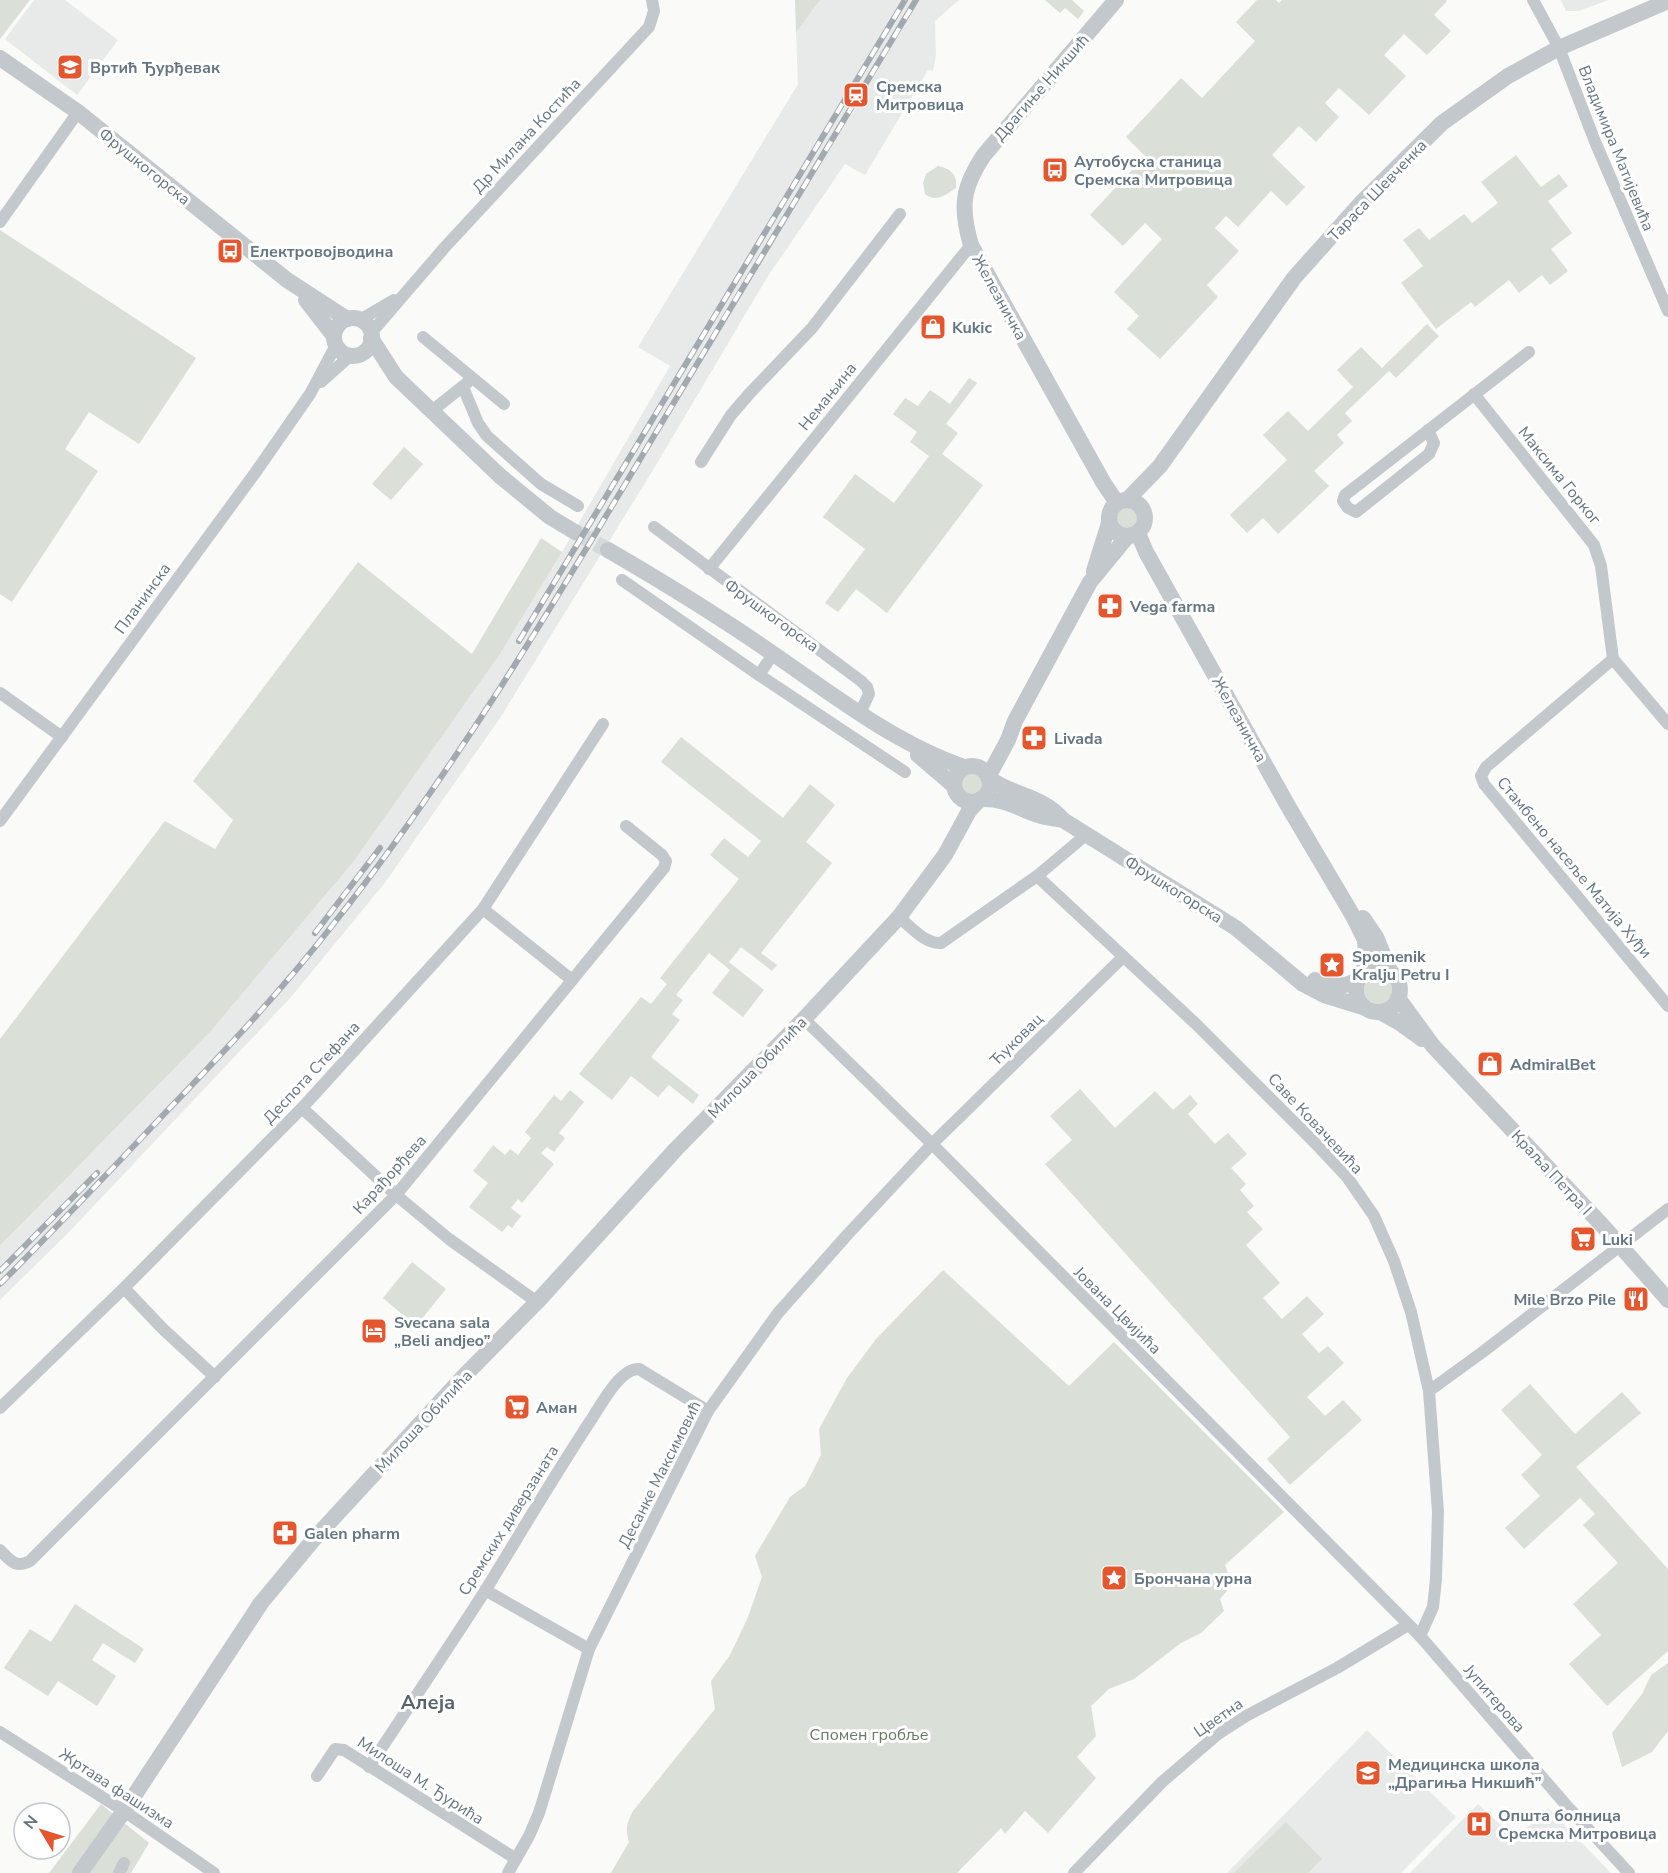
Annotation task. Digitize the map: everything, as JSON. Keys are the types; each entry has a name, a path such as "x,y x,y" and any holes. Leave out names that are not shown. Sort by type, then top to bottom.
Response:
{"street":[{"name":"Др Милана Костића","path":"371,336 445,247 649,27 654,10 652,0"},
{"name":"Драгиње Никшић","path":"970,177 1008,125 1116,0"},
{"name":"Владимира Матијевића","path":"1533,0 1559,48 1596,144 1668,311"},
{"name":"Тараса Шевченка","path":"1122,501 1160,466 1294,278 1361,203 1442,123 1508,76 1559,48 1668,1"},
{"name":"Фрушкогорска","path":"0,58 78,112 287,280 353,320"},
{"path":"0,222 78,112"},
{"name":"Железничка","path":"970,177 963,208 971,244 1103,482 1122,501"},
{"path":"701,462 731,415 812,328 900,214"},
{"name":"Немањина","path":"709,569 971,244"},
{"name":"Фрушкогорска","path":"287,280 316,312 335,341"},
{"name":"Др Милана Костића","path":"353,320 384,307 409,288"},
{"path":"396,376 371,336 367,325 353,320 337,328 335,341 341,352 379,366 396,376 527,500 575,532"},
{"path":"352,356 366,350 371,336"},
{"path":"423,337 467,382 504,404"},
{"name":"Планинска","path":"0,821 255,473 310,394 335,341"},
{"path":"1428,430 1434,443 1429,454 1356,512 1348,508 1343,501 1345,495 1428,430 1474,394 1529,352"},
{"name":"Планинска","path":"310,394 352,356"},
{"path":"432,410 467,382"},
{"path":"467,382 478,423 487,436 541,484 578,506"},
{"name":"Максима Горког","path":"1474,394 1594,545 1601,566 1613,658"},
{"name":"Тараса Шевченка","path":"1145,513 1160,466"},
{"path":"1015,721 992,749 956,775 954,789 967,801 979,800 988,792 989,777 1015,721 1090,582 1109,523 1110,512 1122,501 1138,503 1145,513 1145,524 1132,535 1090,582"},
{"path":"1109,523 1116,533 1132,535"},
{"name":"Фрушкогорска","path":"654,527 861,681 867,687 869,694 860,713"},
{"name":"Железничка","path":"1132,535 1152,562 1288,806 1347,903 1365,940 1366,957 1360,977"},
{"name":"Фрушкогорска","path":"608,550 676,589 888,730 937,757 967,766"},
{"path":"622,580 905,772"},
{"name":"Фрушкогорска","path":"759,675 773,654"},
{"path":"1613,658 1668,724"},
{"name":"Стамбено насеље Матија Хуђи","path":"1613,658 1486,767 1481,776 1484,784 1668,1006"},
{"path":"0,693 62,737"},
{"name":"Деспота Стефана","path":"0,1408 124,1288 302,1108 483,909 603,724"},
{"name":"Фрушкогорска","path":"888,730 954,789"},
{"path":"967,766 981,768 989,777"},
{"name":"Фрушкогорска","path":"989,777 998,785 1031,796 1054,810 1063,819 1236,928 1313,990 1363,1007"},
{"name":"Милоша Обилића","path":"931,872 952,822 956,806 954,789"},
{"name":"Фрушкогорска","path":"979,800 994,798 1038,815 1063,819"},
{"name":"Милоша Обилића","path":"80,1873 124,1811 261,1603 314,1539 398,1447 537,1302 676,1149 804,1019 899,917 945,855 969,811 979,800"},
{"name":"Карађорђева","path":"0,1550 17,1564 21,1565 30,1561 396,1195 664,868 666,861 662,855 626,826"},
{"path":"899,917 924,938 941,943 1037,876 1087,834"},
{"name":"Саве Ковачевића","path":"1037,876 1197,1025 1347,1177 1374,1216 1394,1261 1411,1312 1430,1391 1438,1512 1436,1579 1433,1607 1420,1636"},
{"name":"Железничка","path":"1347,903 1364,920 1376,937 1390,971"},
{"path":"483,909 572,980"},
{"name":"Ћуковац","path":"932,1144 1123,957"},
{"name":"Фрушкогорска","path":"1282,965 1329,985 1342,987 1360,977"},
{"path":"1378,968 1390,971 1398,980 1400,992 1391,1008 1374,1012 1363,1007 1356,991 1360,977 1367,971 1378,968"},
{"name":"Краља Петра I","path":"1398,998 1433,1046 1621,1245 1668,1300"},
{"name":"Краља Петра I","path":"1380,1012 1433,1046"},
{"name":"Јована Цвијића","path":"804,1019 932,1144 1408,1625"},
{"path":"302,1108 396,1195 449,1239 537,1302"},
{"name":"Десанке Максимовић","path":"508,1873 530,1836 539,1813 589,1648 708,1411 778,1313 932,1144"},
{"path":"1430,1391 1484,1352 1668,1209"},
{"path":"124,1288 163,1329 215,1377"},
{"name":"Сремских диверзаната","path":"369,1767 485,1590 611,1389 628,1371 639,1369 645,1372 708,1411"},
{"path":"485,1590 589,1648"},
{"name":"Јупитерова","path":"1408,1625 1629,1873"},
{"name":"Цветна","path":"1074,1873 1162,1782 1218,1734 1246,1716 1337,1668 1408,1625"},
{"name":"Жртава фашизма","path":"0,1732 124,1811 214,1873"},
{"name":"Милоша М. Ђурића","path":"317,1776 335,1749 344,1750 516,1859"}],"shaded area":[{"name":"Вртић Ђурђевак","path":"34,0 65,0 118,40 77,95 5,39"},
{"path":"820,0 959,0 935,21 936,56 933,71 928,70 865,175 845,164 768,276 653,470 500,718 384,884 291,997 70,1231 0,1300 0,1246 210,1032 354,861 500,654 670,366 638,347 798,84 796,33"},
{"path":"1561,0 1609,0 1578,11 1566,11"},
{"name":"Медицинска школа „Драгиња Никшић”","path":"1367,1730 1456,1817 1401,1873 1227,1873"},
{"name":"Општа болница Сремска Митровица","path":"1478,1804 1516,1839 1548,1808 1611,1873 1410,1873"}],"green space":[{"path":"0,0 30,0 0,39"},
{"path":"795,0 820,0 796,33"},
{"path":"1045,0 1072,0 1084,11 1078,19 1065,8 1060,13"},
{"path":"1257,0 1276,0 1279,3 1282,0 1446,0 1434,15 1451,31 1427,55 1404,34 1384,55 1406,76 1369,115 1339,88 1325,103 1339,117 1316,142 1299,126 1272,155 1305,187 1287,206 1271,191 1238,227 1226,216 1215,228 1239,251 1207,285 1218,297 1160,359 1127,329 1139,316 1114,292 1162,239 1145,223 1123,246 1090,215 1145,156 1126,137 1181,78 1202,98 1255,41 1236,22"},
{"path":"1516,155 1541,187 1559,174 1568,186 1548,201 1572,233 1551,249 1568,271 1550,285 1542,275 1519,293 1509,280 1475,307 1471,302 1436,329 1401,283 1423,266 1403,240 1419,228 1429,240 1464,214 1472,223 1498,203 1481,182"},
{"path":"938,166 952,173 956,179 956,188 941,197 933,198 925,194 923,183 926,174"},
{"path":"0,230 196,358 139,444 89,412 65,449 98,471 12,602 0,594"},
{"path":"1427,324 1439,336 1396,378 1389,371 1345,413 1352,421 1337,435 1344,443 1314,471 1329,486 1278,534 1263,518 1247,533 1230,515 1287,460 1263,435 1288,411 1308,431 1353,387 1337,370 1361,347 1382,368"},
{"path":"969,378 977,383 946,424 958,433 942,454 983,485 887,613 856,589 838,612 825,603 865,549 823,517 855,474 894,503 929,456 910,442 917,432 893,414 905,398 918,406 930,390 950,404"},
{"path":"404,447 423,464 391,500 372,484"},
{"path":"1127,507 1135,510 1138,518 1135,526 1127,529 1119,526 1116,518 1119,510"},
{"path":"541,538 562,552 500,654 354,861 210,1032 0,1246 0,1039 165,821 215,849 233,820 193,781 358,562 472,654"},
{"path":"681,737 783,818 810,784 835,805 806,842 832,863 761,953 777,965 772,971 741,947 729,962 764,990 743,1017 712,993 730,970 709,953 676,995 683,1000 672,1014 680,1020 651,1057 699,1095 693,1104 669,1085 658,1097 631,1076 612,1100 579,1074 641,997 651,1004 667,984 660,978 739,879 710,855 724,838 748,857 761,841 661,762"},
{"path":"971,773 979,776 982,784 979,792 971,795 963,792 960,784 963,776"},
{"path":"1378,976 1388,980 1392,990 1388,1000 1378,1004 1368,1000 1364,990 1368,980"},
{"path":"1080,1089 1115,1128 1155,1091 1173,1110 1190,1095 1198,1104 1188,1114 1215,1144 1228,1133 1247,1154 1231,1168 1246,1184 1240,1190 1254,1206 1247,1212 1263,1229 1246,1245 1280,1283 1263,1298 1282,1319 1307,1296 1324,1314 1302,1334 1319,1353 1328,1346 1344,1363 1307,1397 1325,1416 1343,1400 1362,1420 1290,1485 1267,1459 1290,1437 1045,1164 1072,1140 1050,1116"},
{"path":"570,1090 584,1102 559,1133 565,1138 554,1152 547,1147 541,1153 554,1164 522,1203 518,1199 511,1208 521,1216 512,1228 508,1225 502,1232 469,1207 488,1183 473,1171 493,1145 505,1155 510,1149 518,1155 531,1138 525,1132 554,1095 561,1101"},
{"path":"412,1262 446,1289 416,1326 383,1298"},
{"name":"Спомен гробље","path":"943,1270 1069,1386 1114,1342 1284,1512 1225,1565 1232,1585 1220,1599 1224,1611 1201,1633 1181,1643 1134,1679 1109,1689 1091,1706 1096,1736 1077,1757 1096,1778 1048,1833 1025,1811 1005,1834 1001,1828 957,1873 611,1873 629,1842 627,1826 633,1811 715,1709 711,1681 730,1655 748,1617 762,1577 755,1556 790,1497 805,1486 821,1455 819,1429 847,1378 876,1339"},
{"path":"1530,1384 1575,1434 1622,1392 1641,1413 1576,1467 1668,1569 1668,1651 1607,1706 1569,1664 1601,1635 1573,1604 1618,1563 1583,1525 1595,1514 1580,1498 1524,1549 1505,1528 1540,1496 1521,1475 1542,1455 1501,1410"},
{"path":"75,1604 144,1649 135,1663 103,1643 92,1660 116,1676 97,1706 58,1681 48,1696 4,1668 30,1629 51,1642"},
{"path":"1668,1663 1668,1731 1652,1752 1622,1767 1612,1733 1642,1694 1651,1675"},
{"path":"101,1804 149,1843 131,1873 49,1873 58,1861 72,1861 72,1842"},
{"path":"1286,1822 1322,1859 1308,1873 1234,1873"}],"tunnel":[{"path":"575,532 608,550"}],"railway":[{"path":"519,641 905,0"},
{"path":"0,1284 232,1043 335,922 430,794 559,594 916,0"},
{"path":"315,933 380,848"},
{"path":"0,1271 97,1173"}],"place":[{"name":"Вртић Ђурђевак","path":"70,67"},
{"name":"Сремска Митровица","path":"856,95"},
{"name":"Аутобуска станица Сремска Митровица","path":"1055,170"},
{"name":"Електровојводина","path":"230,251"},
{"name":"Kukic","path":"933,327"},
{"name":"Vega farma","path":"1110,606"},
{"name":"Livada","path":"1034,738"},
{"name":"Spomenik Kralju Petru I","path":"1332,965"},
{"name":"AdmiralBet","path":"1490,1064"},
{"name":"Luki","path":"1583,1239"},
{"name":"Mile Brzo Pile","path":"1636,1299"},
{"name":"Svecana sala „Beli andjeo”","path":"374,1331"},
{"name":"Аман","path":"517,1407"},
{"name":"Galen pharm","path":"285,1533"},
{"name":"Брончана урна","path":"1114,1578"},
{"name":"Медицинска школа „Драгиња Никшић”","path":"1368,1773"},
{"name":"Општа болница Сремска Митровица","path":"1479,1824"}],"district":[{"name":"Алеја","path":"428,1702"}]}
